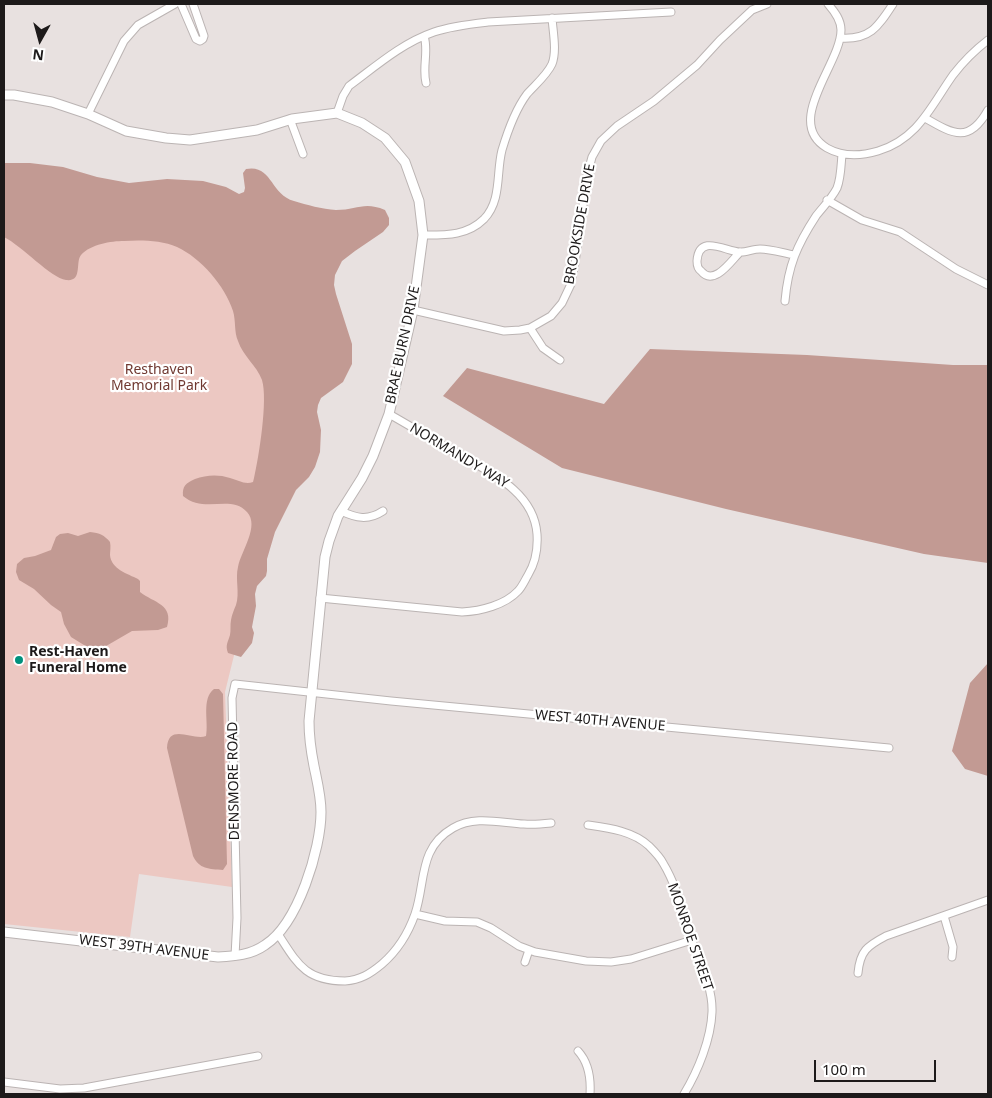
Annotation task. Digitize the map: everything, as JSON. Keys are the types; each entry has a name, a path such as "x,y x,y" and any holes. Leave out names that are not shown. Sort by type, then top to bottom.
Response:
{"street":[{"path":"88,114 124,41 138,25 175,4"},
{"path":"181,4 196,39 200,41 204,36 193,4"},
{"name":"BROOKSIDE DRIVE","path":"413,310 504,331 530,328 551,316 567,294 575,263 587,176 592,157 600,141 617,126 654,101 697,65 752,10 767,4"},
{"path":"828,4 838,15 841,30 840,38 816,97 810,125 816,138 823,146 842,154 864,155 889,147 911,133 925,118 960,67 988,40"},
{"path":"840,38 857,37 870,33 878,26 893,4"},
{"path":"338,113 343,96 349,86 408,43 435,31 464,24 670,12"},
{"path":"423,235 460,233 477,225 489,212 496,197 502,152 510,127 522,102 552,64 554,45 552,18"},
{"path":"424,36 426,42 424,74 426,82"},
{"name":"BRAE BURN DRIVE","path":"4,95 52,102 88,114 126,131 190,140 257,130 290,119 338,113 362,123 385,138 405,162 420,201 423,235 413,310 389,414 373,456 362,478 341,511 329,541 320,598 308,721 322,812 320,832 300,899 290,919 278,934"},
{"path":"925,118 948,131 966,133 980,123 988,110"},
{"path":"290,119 303,154"},
{"path":"785,301 787,278 794,255 812,222 836,189 840,178 842,154"},
{"path":"827,200 862,220 900,232 956,269 986,282"},
{"path":"740,252 719,274 713,276 704,274 699,269 697,261 699,253 708,246 740,252 762,249 794,255"},
{"path":"530,328 544,348 560,360"},
{"name":"NORMANDY WAY","path":"320,598 426,609 462,612 475,611 500,603 518,591 531,570 536,557 538,542 532,511 517,492 497,476 389,414"},
{"path":"341,511 355,518 363,518 373,517 383,511"},
{"name":"DENSMORE ROAD","path":"235,956 237,918 232,698 235,684 311,692"},
{"name":"WEST 40TH AVENUE","path":"311,692 889,748"},
{"path":"278,934 299,966 315,976 332,981 352,980 370,975 390,957 404,938 415,914 426,858 435,844 454,827 482,820 526,824 551,823"},
{"name":"MONROE STREET","path":"588,825 627,833 647,844 662,862 672,880 708,985 712,1012 708,1037 698,1066 684,1094"},
{"path":"858,974 861,957 869,947 886,936 988,900"},
{"path":"415,914 445,921 463,920 477,922 491,928 519,946 557,957 611,962 631,959 692,940"},
{"path":"944,916 953,947 952,957"},
{"name":"WEST 39TH AVENUE","path":"4,932 218,957 252,953 266,945 278,934"},
{"path":"525,962 529,950"},
{"path":"578,1051 588,1068 590,1094"},
{"path":"4,1082 60,1091 258,1056"}],"green space":[{"name":"Resthaven Memorial Park","path":"4,171 209,199 333,341 241,627 225,692 232,887 139,874 130,937 4,924"}],"shaded area":[{"path":"4,163 30,163 63,167 97,177 129,183 167,179 203,181 226,187 239,194 244,192 245,188 243,173 246,169 255,169 266,175 280,192 294,201 336,210 366,206 378,207 385,210 389,218 389,225 383,232 342,261 335,275 334,285 336,294 352,344 352,364 343,382 321,398 318,405 317,412 321,430 320,452 315,467 309,477 296,490 275,532 267,559 266,576 257,586 255,594 256,606 252,627 254,633 252,643 241,657 228,653 227,646 231,618 237,600 238,567 251,531 252,524 250,518 241,507 233,504 200,504 183,496 184,487 195,479 221,476 247,483 253,482 254,478 262,428 264,389 260,375 238,341 234,315 229,302 218,283 195,258 177,247 157,242 130,241 101,244 90,248 81,255 75,278 66,280 53,274 4,237"},
{"path":"650,349 807,355 953,365 988,365 988,563 924,554 726,509 562,468 443,396 467,368 604,404"},
{"path":"90,532 102,535 110,542 110,555 113,564 138,579 140,581 140,592 165,609 168,613 167,627 158,630 132,631 101,649 92,650 71,637 64,624 61,612 34,589 19,580 16,572 17,564 24,558 51,550 56,537 60,534 68,533 78,536"},
{"path":"988,663 988,776 965,769 952,751 970,683"},
{"path":"214,689 219,689 223,694 227,864 223,870 209,869 201,866 193,856 167,748 168,740 176,734 206,736 208,699"}],"place":[{"name":"Rest-Haven Funeral Home","path":"19,660"}]}
